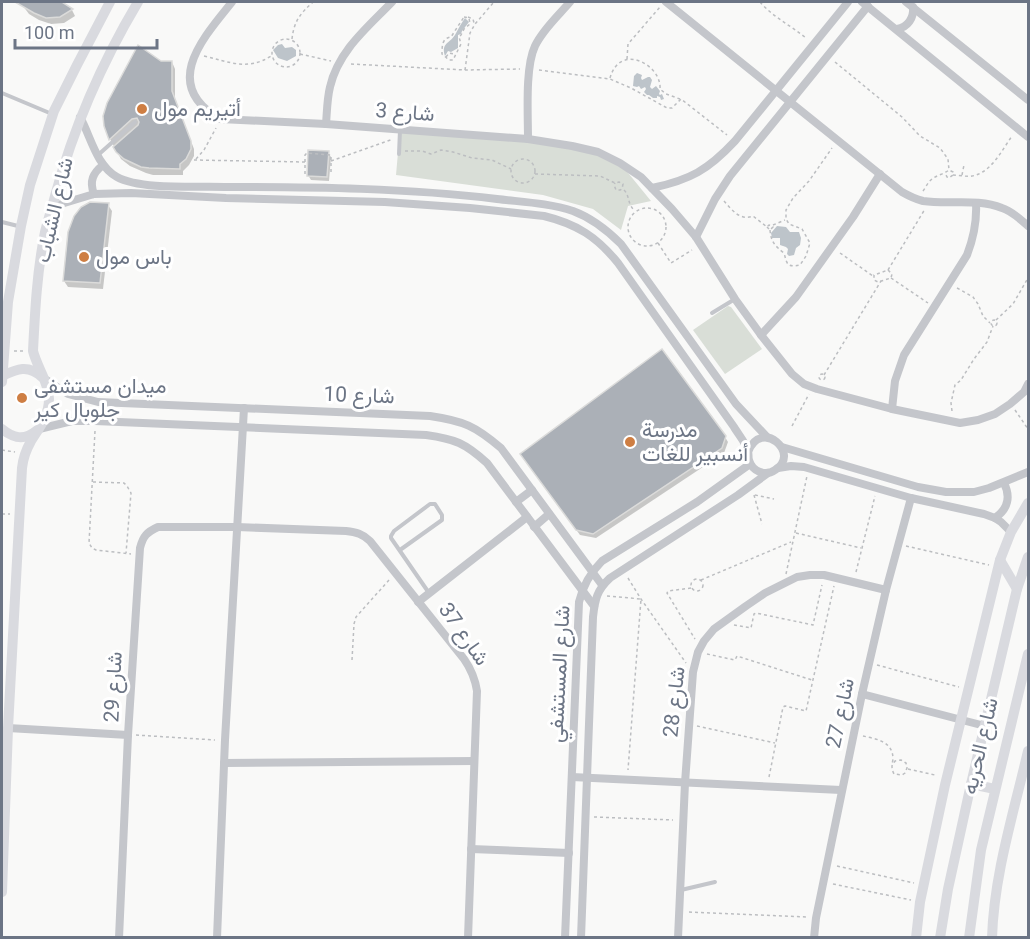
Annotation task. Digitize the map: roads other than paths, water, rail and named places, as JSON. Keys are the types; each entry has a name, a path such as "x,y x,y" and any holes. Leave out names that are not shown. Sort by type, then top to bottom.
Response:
{"street":[{"name":"شارع الشباب","path":"2,382 8,302 30,185 53,115 76,65 110,2"},
{"name":"شارع الشباب","path":"8,728 22,468 25,454 45,419 49,398 33,351 37,288 45,231 64,162 80,117 115,42 138,2"},
{"name":"شارع 3","path":"232,2 205,36 195,54 190,71 191,86 196,100 207,112 220,119 326,124 400,133 528,139 598,152 620,163 641,177 652,188 698,241 735,298 792,374 812,388 892,409"},
{"path":"326,124 329,88 339,63 353,43 392,2"},
{"path":"528,139 531,56 536,43 570,2"},
{"path":"665,2 902,192 917,199 976,203 1004,208 1029,226"},
{"path":"652,188 696,174 720,157 848,2"},
{"path":"698,241 718,195 730,176 827,56 865,4 1029,137"},
{"path":"897,29 910,22 913,12 909,4"},
{"path":"909,4 1029,100"},
{"path":"80,117 106,170 133,183 386,190 543,204 572,211 599,225 631,255 736,404 766,437 775,440 782,447 918,487 946,492 974,492 1029,472"},
{"path":"94,194 93,175 104,165"},
{"path":"762,335 796,297 880,174"},
{"path":"160,185 160,195"},
{"path":"385,202 386,190"},
{"path":"51,211 61,204 94,194 131,193 271,200 385,202 470,208 544,216 573,225 598,241 618,263 726,414 748,452 750,464 760,472 768,473 778,468 791,466 809,468 911,498 984,514 995,518 1011,532"},
{"path":"976,203 977,219 974,237 967,255 904,355 895,381 892,409 960,423 978,420 995,414 1010,404 1024,392 1029,384"},
{"path":"2,376 21,368 29,368 42,377"},
{"name":"شارع 10","path":"42,377 68,394 98,402 430,416 469,425 486,435 501,448 602,585"},
{"path":"217,938 225,740 244,408"},
{"name":"شارع 10","path":"39,429 58,423 95,421 408,434 443,437 459,442 487,464 594,606"},
{"path":"2,429 16,438 33,435 39,429"},
{"path":"748,452 753,443 766,437"},
{"path":"778,468 783,460 782,447"},
{"name":"شارع المستشفي","path":"565,938 579,602 582,590 592,571 602,561 697,502 750,464"},
{"name":"شارع المستشفي","path":"581,938 594,606 597,595 602,585 623,569 768,473"},
{"path":"995,518 1005,509 1008,502 1004,483"},
{"path":"516,502 532,490"},
{"name":"شارع 27","path":"814,938 841,790 862,694 886,590 911,498"},
{"path":"916,938 920,902 947,778 999,563 1011,532 1029,503"},
{"path":"534,526 549,514"},
{"path":"418,602 528,517"},
{"name":"شارع 29","path":"119,938 128,735 142,538 149,531 158,527 237,527"},
{"name":"شارع 37","path":"237,527 355,532 363,535 396,573 470,669 477,691 468,938"},
{"name":"شارع الحريه","path":"940,938 971,783 1017,589 1029,557"},
{"path":"999,563 1017,589"},
{"name":"شارع 28","path":"678,938 689,724 693,672 700,650 714,629 765,593 797,577 824,575 886,590"},
{"name":"شارع الحريه","path":"969,938 981,850 995,789 1023,701 1029,654"},
{"path":"862,694 985,726"},
{"path":"2,892 8,728 128,735"},
{"path":"992,938 993,913 1003,857 1029,751"},
{"path":"224,763 474,761"},
{"path":"572,777 841,790"},
{"path":"971,783 995,789"},
{"path":"471,849 569,853"}],"lane":[{"path":"2,93 53,115"},
{"path":"98,156 135,122"},
{"path":"399,152 400,133"},
{"path":"2,222 21,226"},
{"path":"712,313 735,298"},
{"path":"400,550 442,520 442,515 435,504 430,504 392,533 392,538 400,550 429,593"},
{"path":"680,890 715,882"}],"place":[{"name":"أتيريم مول","path":"142,109"},
{"name":"باس مول","path":"84,257"},
{"name":"ميدان مستشفى جلوبال كير","path":"22,398"},
{"name":"مدرسة أنسبير للغات","path":"630,442"}]}
